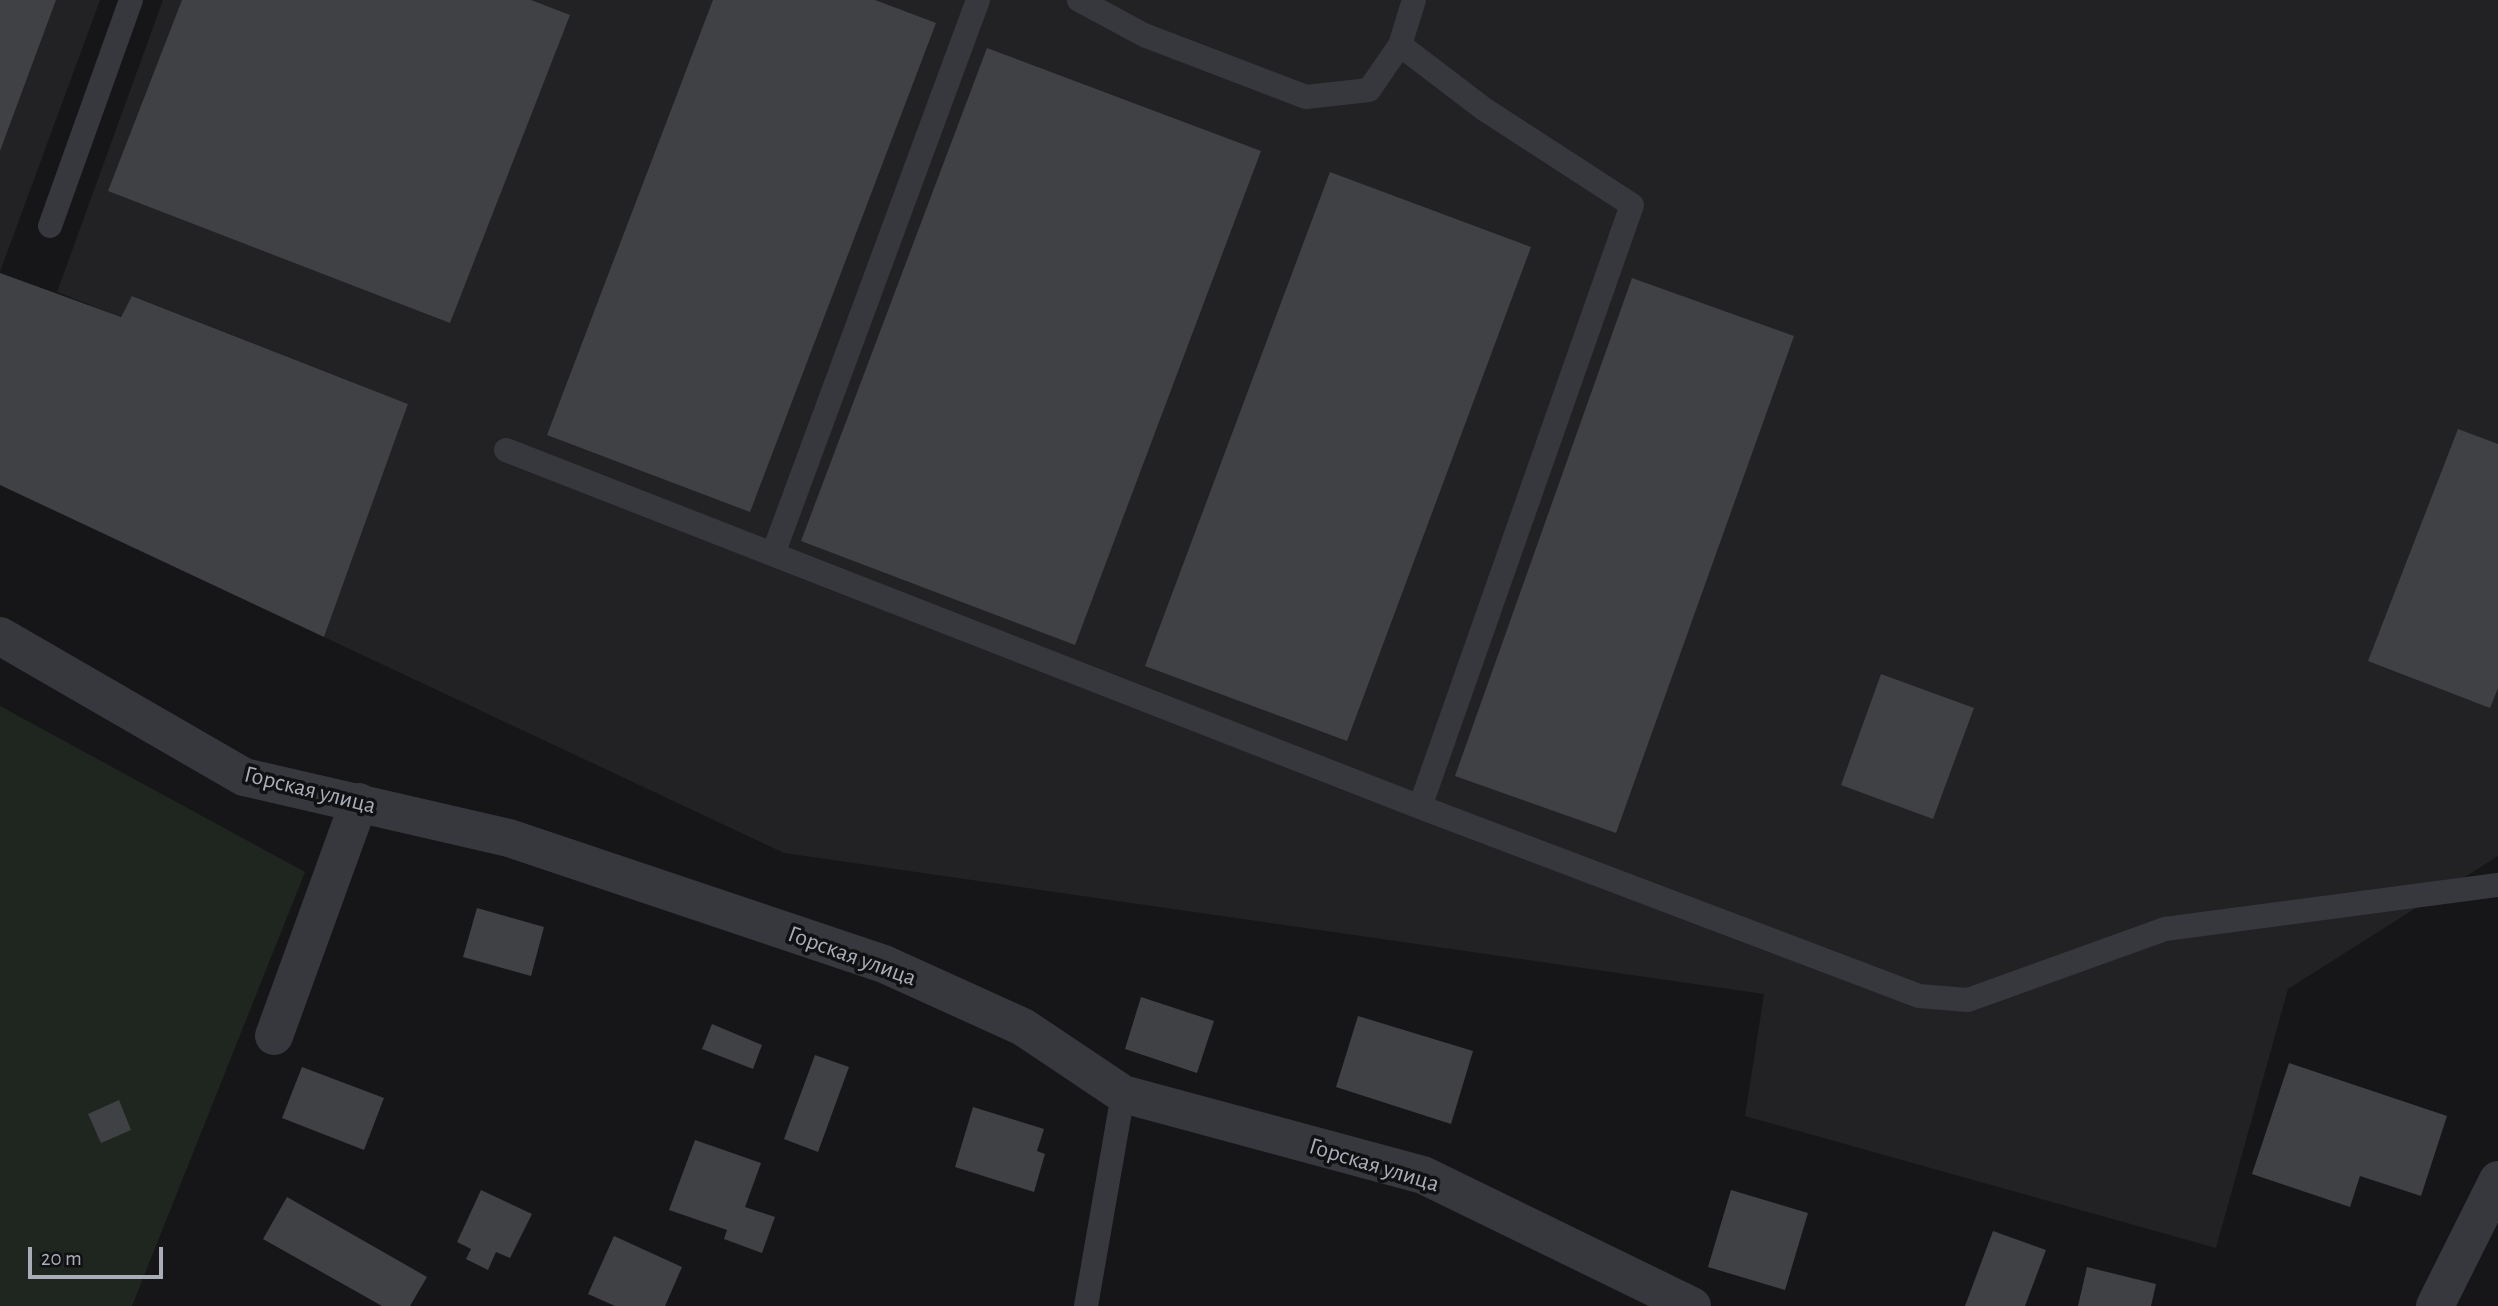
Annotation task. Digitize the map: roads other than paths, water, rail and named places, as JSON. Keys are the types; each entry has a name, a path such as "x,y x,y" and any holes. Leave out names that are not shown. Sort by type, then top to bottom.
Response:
{"street":[{"name":"Горская улица","path":"0,636 244,777 509,838 884,964 1023,1027 1123,1094 1423,1175 1692,1306"},
{"path":"274,1036 359,802"},
{"path":"2435,1306 2498,1180"}],"lane":[{"path":"50,226 131,0"},
{"path":"773,554 978,0"},
{"path":"1079,0 1144,35 1306,97 1369,90 1400,45 1415,0"},
{"path":"1400,45 1485,109 1632,205 1420,807"},
{"path":"506,450 1420,807 1919,996 1968,1000 2165,929 2498,885"},
{"path":"1086,1306 1123,1094"}]}
